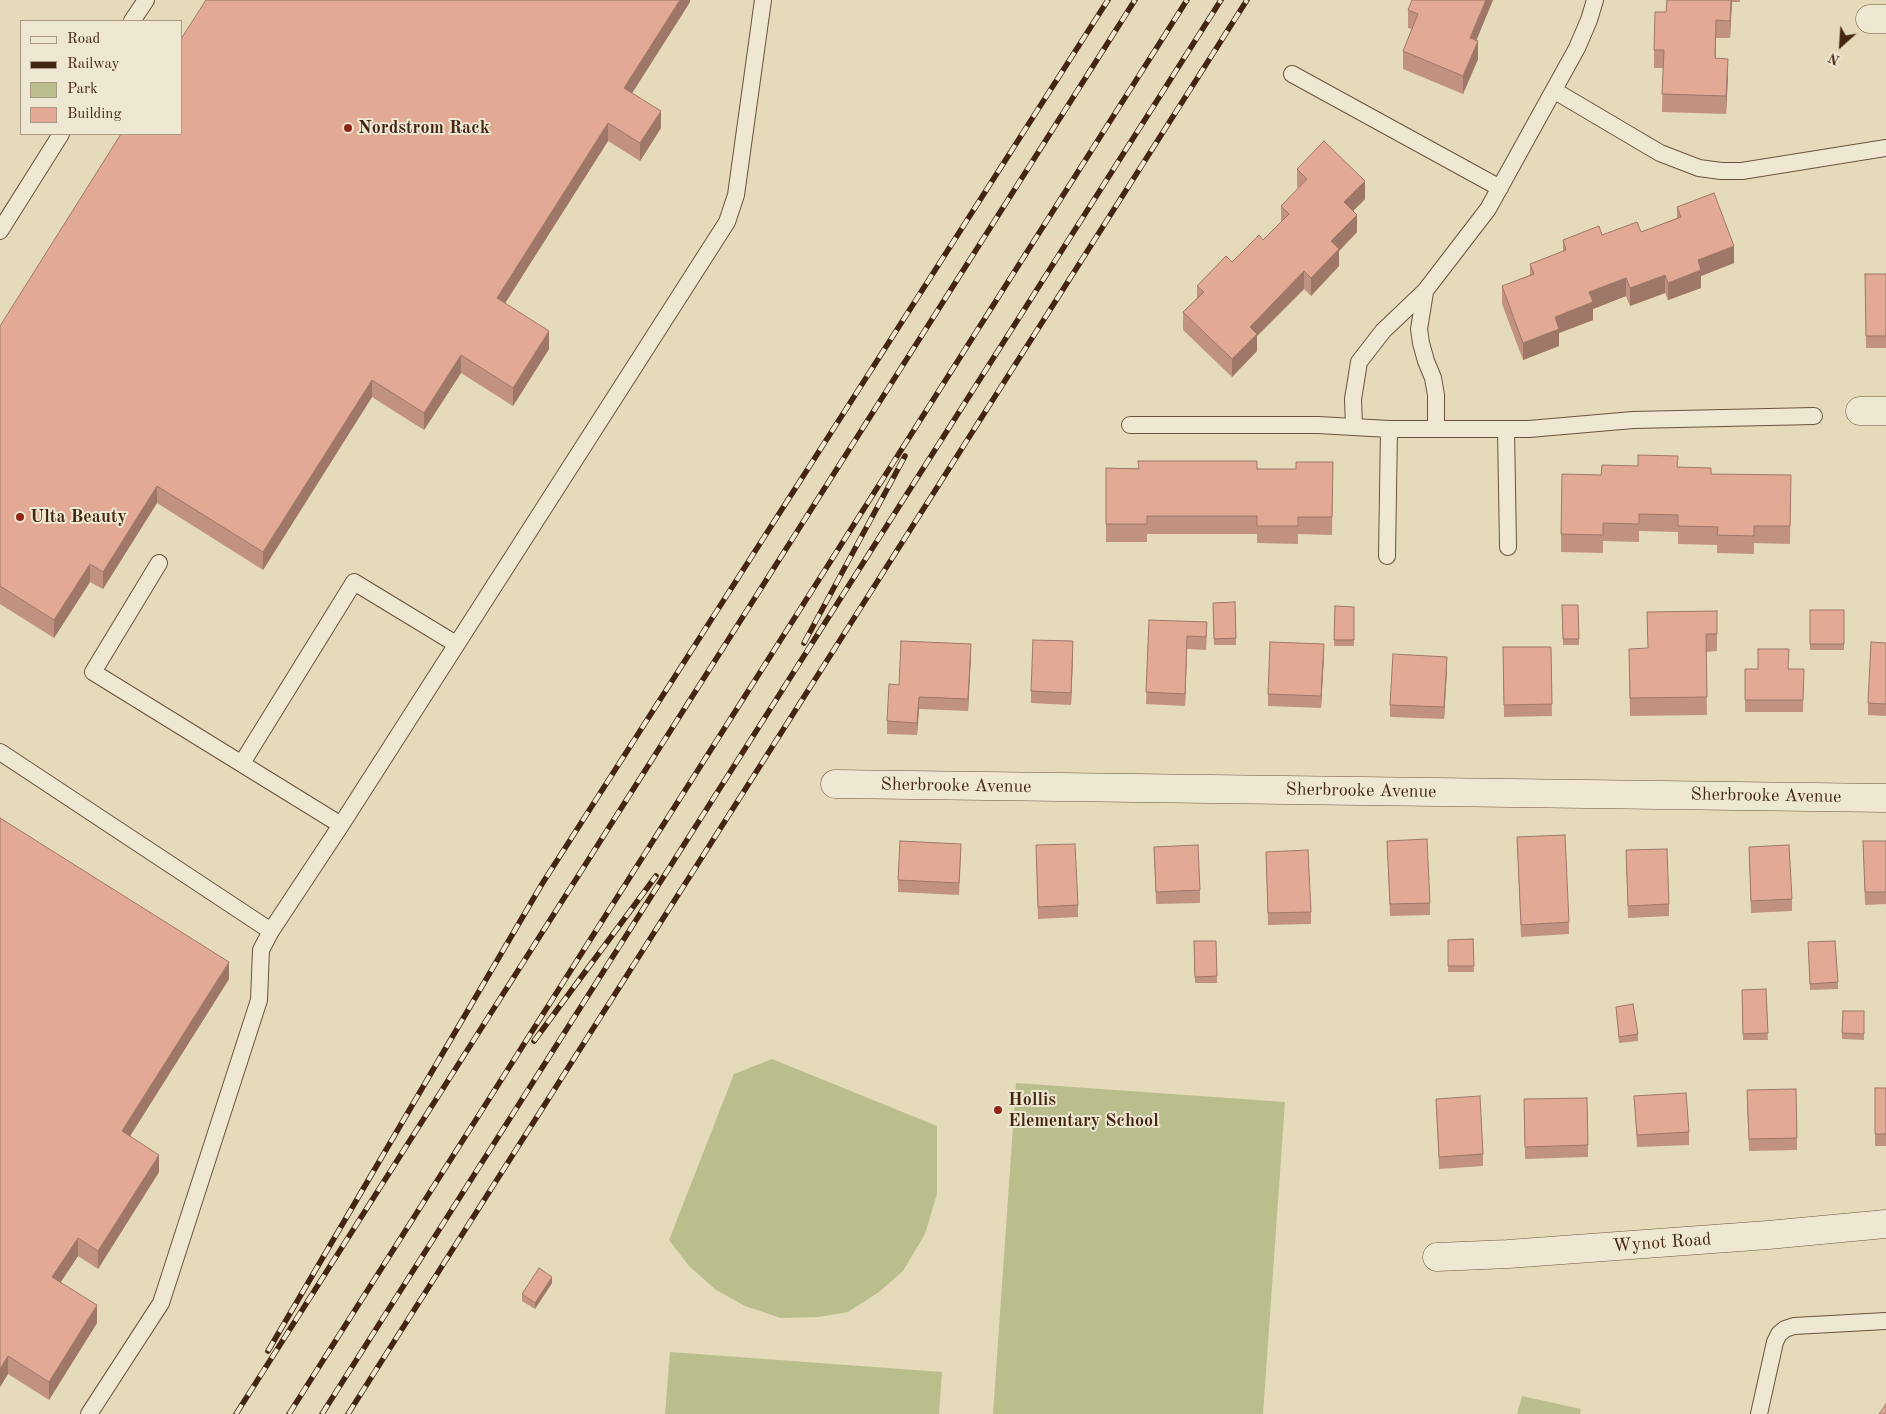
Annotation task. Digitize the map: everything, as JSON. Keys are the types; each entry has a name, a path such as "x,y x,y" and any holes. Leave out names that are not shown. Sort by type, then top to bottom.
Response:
{"street":[{"name":"Sherbrooke Avenue","path":"835,784 1886,798"},
{"name":"Wynot Road","path":"1437,1257 1566,1250 1886,1224"}],"lane":[{"path":"133,20 146,0"},
{"path":"89,1414 161,1303 258,1000 261,950 271,931 341,825 727,222 736,195 763,0"},
{"path":"1354,427 1353,399 1359,362 1382,332 1425,291 1472,231 1500,188 1577,48 1595,0"},
{"path":"1292,74 1500,188"},
{"path":"1554,91 1660,153 1699,168 1742,171 1886,148"},
{"path":"0,231 60,135"},
{"path":"1425,291 1420,329 1421,343 1433,378 1436,395 1436,429"},
{"path":"1130,425 1318,425 1389,429 1506,429 1552,428 1604,421 1814,416"},
{"path":"1387,556 1389,429"},
{"path":"1506,429 1508,547"},
{"path":"158,563 93,672 341,825"},
{"path":"242,763 354,582 456,644"},
{"path":"0,752 271,931"},
{"path":"1759,1414 1775,1342 1779,1334 1785,1329 1794,1326 1886,1321"}],"green space":[{"path":"772,1059 937,1126 937,1194 925,1234 903,1271 879,1292 848,1312 819,1317 781,1318 745,1306 716,1290 689,1266 669,1240 734,1074"},
{"path":"1016,1083 1285,1102 1263,1414 993,1414"},
{"path":"670,1352 942,1372 939,1414 665,1414"},
{"path":"1522,1396 1581,1409 1580,1414 1517,1414"}],"building":[{"path":"206,0 680,0 624,88 661,111 640,143 608,123 497,298 549,331 513,388 461,355 424,413 372,380 263,552 157,486 103,572 90,564 54,620 0,586 0,326 120,135 182,135 182,37"},
{"path":"1412,0 1486,0 1470,38 1478,41 1463,76 1403,51 1418,14 1408,10"},
{"path":"1667,0 1731,0 1730,21 1716,20 1715,58 1728,59 1726,96 1662,94 1664,50 1654,50 1655,12 1666,12"},
{"path":"1324,141 1365,181 1344,202 1357,215 1331,241 1339,249 1311,278 1304,271 1250,327 1257,334 1232,359 1183,312 1204,292 1197,286 1226,256 1232,262 1259,235 1263,240 1289,214 1281,206 1307,179 1297,169"},
{"path":"1714,193 1734,246 1698,260 1701,270 1668,283 1665,275 1630,288 1626,278 1589,292 1593,302 1555,317 1559,329 1523,343 1502,286 1534,274 1530,264 1566,250 1563,240 1599,226 1602,235 1637,222 1641,232 1681,217 1677,207"},
{"path":"1865,274 1886,274 1886,336 1866,336"},
{"path":"1638,455 1678,456 1677,467 1711,468 1711,474 1791,475 1790,526 1754,526 1754,536 1717,535 1718,527 1678,526 1678,515 1639,514 1639,524 1603,523 1603,535 1561,534 1562,474 1601,475 1602,465 1638,466"},
{"path":"1138,461 1257,461 1257,469 1296,469 1296,462 1333,462 1332,517 1298,517 1298,526 1257,526 1257,516 1147,516 1147,524 1106,524 1106,468 1139,469"},
{"path":"1235,602 1236,638 1214,639 1213,603"},
{"path":"1562,605 1578,605 1579,639 1563,639"},
{"path":"1335,606 1354,607 1354,640 1334,640"},
{"path":"1810,610 1844,610 1844,644 1810,644"},
{"path":"1717,611 1717,634 1706,634 1707,697 1630,698 1629,649 1648,648 1647,612"},
{"path":"1149,620 1207,622 1206,637 1187,636 1185,694 1146,692"},
{"path":"1033,640 1073,641 1071,693 1031,691"},
{"path":"901,641 971,644 968,699 919,697 917,723 887,721 889,684 899,685"},
{"path":"1270,642 1324,644 1321,696 1268,694"},
{"path":"1871,642 1886,643 1886,704 1868,703"},
{"path":"1503,647 1551,647 1552,704 1504,705"},
{"path":"1758,649 1789,649 1788,669 1804,669 1803,700 1745,700 1745,669 1758,669"},
{"path":"1393,654 1447,657 1444,707 1390,705"},
{"path":"0,818 229,962 122,1131 159,1155 98,1251 78,1238 52,1277 97,1305 49,1382 8,1356 0,1369"},
{"path":"1565,835 1569,922 1521,925 1517,837"},
{"path":"1427,839 1430,903 1390,904 1387,841"},
{"path":"900,841 961,844 959,883 898,880"},
{"path":"1863,841 1886,841 1886,892 1865,892"},
{"path":"1075,844 1078,905 1038,907 1036,845"},
{"path":"1198,845 1200,890 1156,892 1154,847"},
{"path":"1789,845 1792,899 1751,901 1749,847"},
{"path":"1667,849 1669,904 1628,906 1626,850"},
{"path":"1308,850 1311,912 1268,913 1266,852"},
{"path":"1473,939 1474,966 1448,966 1448,940"},
{"path":"1194,941 1216,941 1217,976 1195,977"},
{"path":"1835,941 1838,982 1810,984 1808,942"},
{"path":"1766,989 1768,1033 1743,1034 1742,990"},
{"path":"1633,1004 1638,1034 1619,1037 1616,1007"},
{"path":"1843,1011 1864,1011 1864,1034 1842,1033"},
{"path":"1875,1088 1886,1088 1886,1134 1875,1134"},
{"path":"1796,1089 1797,1138 1749,1139 1747,1090"},
{"path":"1686,1093 1689,1132 1637,1135 1634,1096"},
{"path":"1480,1096 1483,1154 1439,1157 1436,1099"},
{"path":"1587,1098 1588,1145 1525,1147 1524,1099"},
{"path":"539,1268 552,1277 535,1303 522,1294"},
{"path":"1886,1404 1886,1414 1879,1414"}],"railway":[{"path":"268,1351 542,884 1108,0"},
{"path":"236,1414 1135,0"},
{"path":"289,1414 1187,0"},
{"path":"322,1414 1221,0"},
{"path":"348,1414 1247,0"},
{"path":"804,643 905,456"},
{"path":"534,1041 656,876"}],"place":[{"name":"Nordstrom Rack","path":"348,128"},
{"name":"Ulta Beauty","path":"20,517"},
{"name":"Hollis Elementary School","path":"998,1110"}]}
